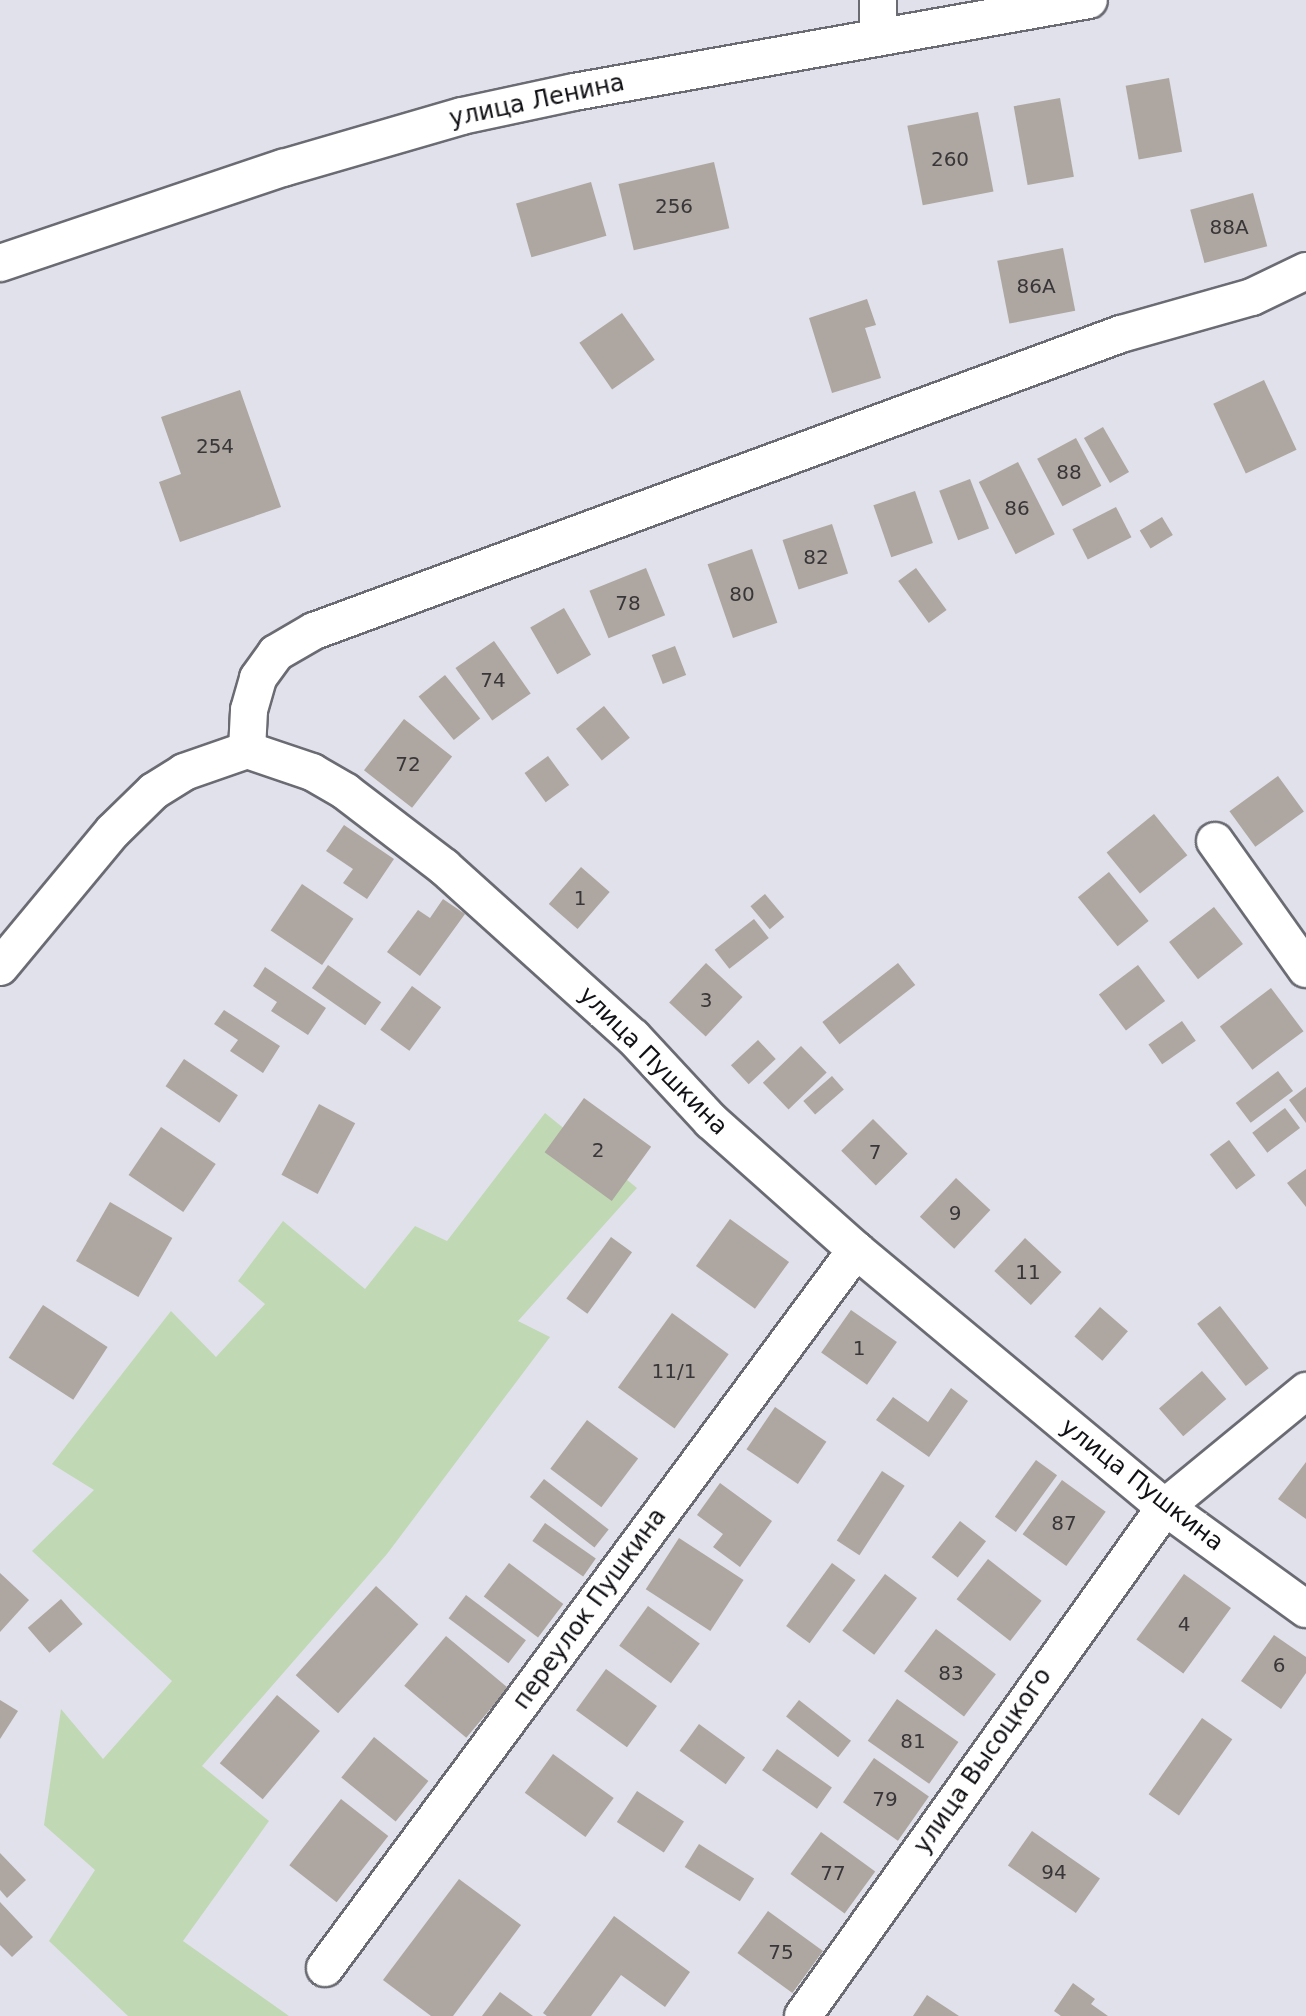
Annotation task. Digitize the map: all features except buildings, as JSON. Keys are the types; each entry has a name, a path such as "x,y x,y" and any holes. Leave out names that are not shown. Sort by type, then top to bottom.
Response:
{"street":[{"path":"878,0 878,37"},
{"name":"улица Ленина","path":"0,263 283,168 462,116 574,92 1089,0"},
{"path":"0,967 113,831 154,791 184,772 247,750 249,710 258,678 276,653 314,631 1121,334 1252,297 1306,271"},
{"name":"улица Пушкина","path":"247,750 312,772 346,792 444,867 633,1037 711,1121 856,1250 1165,1507 1306,1609"},
{"path":"1215,841 1306,969"},
{"name":"переулок Пушкина","path":"325,1968 856,1250"},
{"name":"улица Высоцкого","path":"803,2016 1165,1507 1306,1391"}],"green space":[{"path":"545,1113 637,1188 518,1321 550,1337 387,1554 202,1766 269,1821 183,1941 289,2016 128,2016 49,1941 95,1870 44,1825 61,1709 103,1759 172,1681 32,1551 94,1490 52,1464 171,1311 216,1357 265,1304 238,1281 283,1221 365,1289 415,1226 447,1241"}]}
